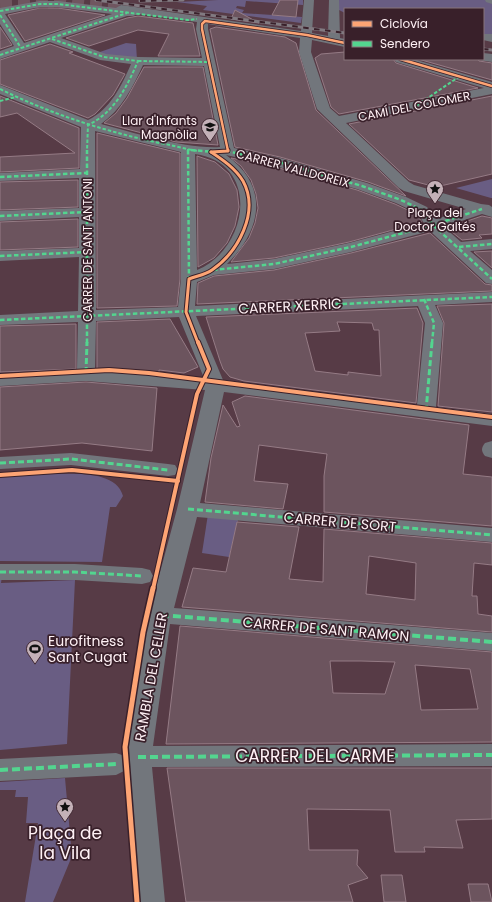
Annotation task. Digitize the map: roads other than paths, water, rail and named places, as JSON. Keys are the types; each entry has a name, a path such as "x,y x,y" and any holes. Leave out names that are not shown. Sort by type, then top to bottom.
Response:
{"street":[{"path":"0,11 40,4 58,4 125,10 188,20 201,20 306,42 340,42 331,14 309,0"},
{"path":"0,55 52,39 125,10"},
{"path":"306,42 331,14"},
{"path":"0,15 21,48"},
{"path":"201,20 228,151"},
{"path":"52,39 104,57 138,61 210,62"},
{"path":"306,42 321,50 344,48"},
{"path":"306,42 324,109 404,185 409,188 489,209"},
{"path":"404,60 492,87"},
{"path":"88,125 96,122 107,114 132,77 138,61"},
{"path":"416,106 460,76"},
{"name":"CAMÍ DEL COLOMER","path":"336,121 416,106 492,87"},
{"name":"CARRER VALLDOREIX","path":"0,89 16,97 88,125 188,149 211,152 228,151 275,161 362,186 401,200 422,210 434,225 492,279"},
{"path":"0,102 16,97"},
{"name":"CARRER DE SANT ANTONI","path":"86,376 88,316 86,173 88,125"},
{"path":"188,149 189,279 186,312 209,379"},
{"path":"211,152 234,168 239,175 247,193 249,213 246,227 237,243 211,270"},
{"path":"0,177 86,173"},
{"path":"189,279 211,270 274,264 351,247 489,209"},
{"path":"0,216 86,212"},
{"path":"459,247 492,244"},
{"path":"0,256 87,252"},
{"name":"CARRER XERRIC","path":"0,320 492,297"},
{"path":"424,299 434,323 426,411"},
{"path":"0,380 86,376 209,379 492,420"},
{"name":"RAMBLA DEL CELLER","path":"150,902 127,761 156,632 188,509 202,442 209,379"},
{"path":"492,447 492,452"},
{"path":"0,463 71,459 168,470"},
{"name":"CARRER DE SORT","path":"188,509 492,535"},
{"path":"0,572 75,572 142,576"},
{"name":"CARRER DE SANT RAMON","path":"161,615 492,642"},
{"name":"CARRER DEL CARME","path":"0,770 127,761 492,754"}],"tunnel":[{"path":"0,3 60,2 121,8"}],"railway":[{"path":"96,0 344,33"},
{"path":"140,1 183,0"},
{"path":"484,49 492,50"}],"place":[{"name":"Llar d'Infants Magnòlia","path":"210,142"},
{"name":"Plaça del Doctor Galtés","path":"435,204"},
{"name":"Eurofitness Sant Cugat","path":"35,664"},
{"name":"Plaça de la Vila","path":"65,822"}]}
